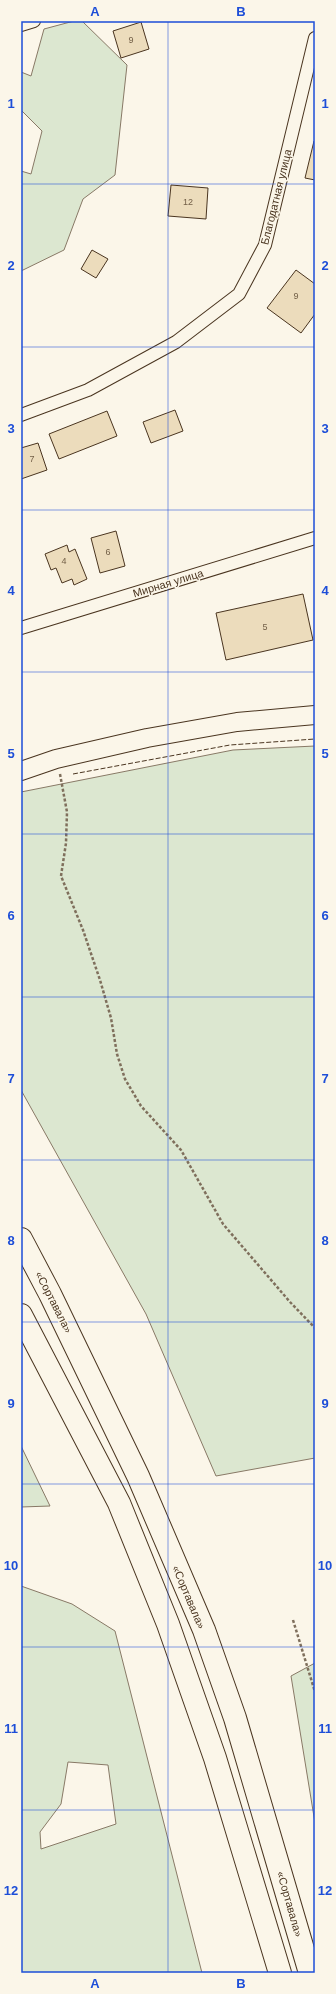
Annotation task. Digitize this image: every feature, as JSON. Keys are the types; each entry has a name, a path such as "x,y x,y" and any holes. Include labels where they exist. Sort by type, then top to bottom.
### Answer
{"highway":[{"name":"«Сортавала»","path":"21,1239 50,1294 138,1476 204,1630 235,1718 310,1973"},
{"path":"21,1315 119,1502 168,1624 216,1758 280,1973"}],"street":[{"path":"21,25 34,21"},
{"name":"Благодатная улица","path":"21,415 88,390 176,342 239,294 265,245 315,38"},
{"name":"Мирная улица","path":"21,628 315,538"},
{"path":"21,771 56,759 147,738 237,722 315,715"}],"path":[{"path":"56,759 63,784 67,812 66,843 61,876 83,930 100,980 111,1018 117,1054 126,1079 141,1106 182,1150 223,1224 285,1297 315,1328"},
{"path":"293,1620 315,1692"}],"green space":[{"path":"74,21 82,21 127,65 115,175 83,199 64,250 21,271 21,171 31,174 42,131 21,110 21,72 31,76 44,29"},
{"path":"315,746 315,1458 216,1476 146,1314 21,1090 21,792 233,750"},
{"path":"21,1446 50,1506 21,1507"},
{"path":"21,1586 72,1604 115,1631 202,1973 21,1973","holes":["68,1762 108,1765 116,1824 41,1849 40,1832 61,1804"]},
{"path":"315,1663 315,1823 291,1676"}],"building":[{"path":"141,22 149,49 121,58 113,31"},
{"path":"315,141 315,180 305,178"},
{"path":"171,185 208,188 206,219 168,216"},
{"path":"92,250 108,259 96,278 81,269"},
{"path":"296,270 315,284 315,314 301,333 267,308"},
{"path":"175,410 183,431 151,443 143,422"},
{"path":"107,411 117,436 59,459 49,434"},
{"path":"38,443 47,470 21,479 21,448"},
{"path":"116,531 125,566 100,573 91,538"},
{"path":"67,545 69,552 75,549 87,579 74,585 72,579 62,583 56,568 51,570 45,554"},
{"path":"303,594 313,640 226,660 216,613"}],"fence":[{"path":"73,774 230,745 315,739"}]}
